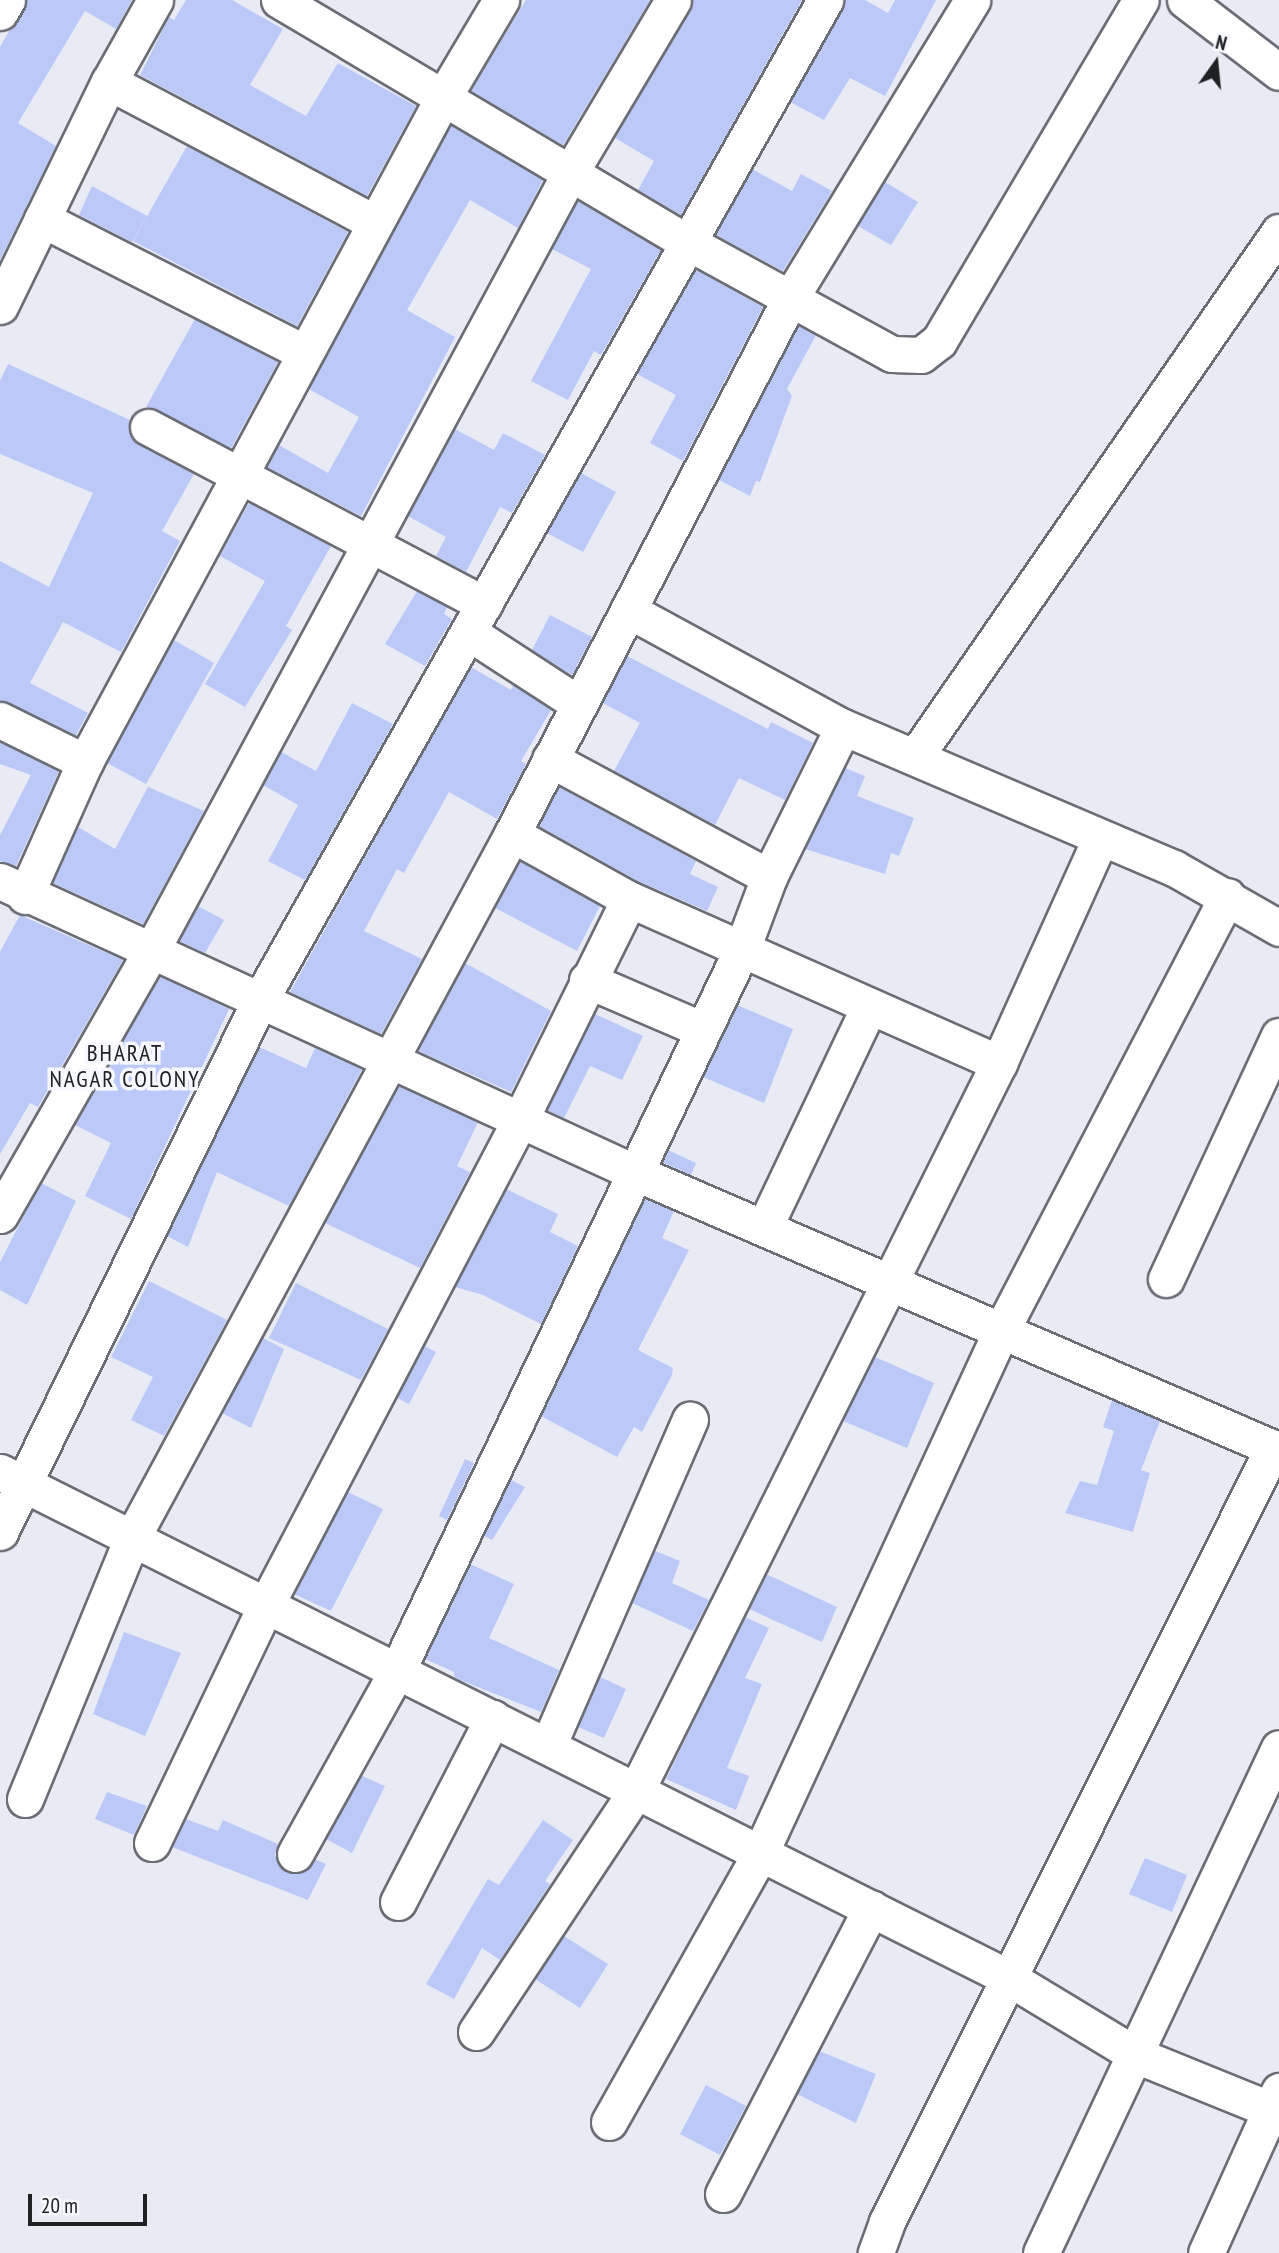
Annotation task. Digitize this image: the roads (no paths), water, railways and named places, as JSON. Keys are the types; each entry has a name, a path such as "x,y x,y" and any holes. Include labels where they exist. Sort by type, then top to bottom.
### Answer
{"street":[{"path":"0,12 7,0"},
{"path":"0,306 109,82 155,0"},
{"path":"501,0 444,96 85,762 12,888 150,953 392,1058 636,1173 890,1284 1276,1442 881,2237"},
{"path":"0,1215 150,953 368,543 570,173 673,0"},
{"path":"0,1532 11,1477 260,1000 825,0"},
{"path":"25,1799 132,1538 513,834 791,297 972,0"},
{"path":"301,6 570,173 689,243 892,355 921,355 939,341 1141,0"},
{"path":"1185,0 1279,72"},
{"path":"109,82 375,223"},
{"path":"42,219 305,353"},
{"path":"915,757 1279,232"},
{"path":"148,427 368,543 476,618 579,704"},
{"path":"628,610 843,727 1100,839 1174,868 1279,928"},
{"path":"0,720 85,762"},
{"path":"295,1854 398,1669 636,1173 701,1029 742,949 769,877 843,727"},
{"path":"550,759 769,877"},
{"path":"513,834 629,899 999,1063"},
{"path":"476,2032 636,1791 999,1063 1100,839"},
{"path":"609,2122 760,1854 1002,1329 1227,896"},
{"path":"152,1843 267,1603 520,1120 629,899"},
{"path":"587,980 701,1029"},
{"path":"764,1228 869,1007"},
{"path":"1166,1279 1279,1037"},
{"path":"548,1746 690,1420"},
{"path":"11,1477 267,1603 1009,1978 1136,2055 1276,2104 1206,2253"},
{"path":"398,1902 493,1718"},
{"path":"1041,2253 1279,1748"},
{"path":"723,2194 871,1909"}],"district":[{"name":"BHARAT NAGAR COLONY","path":"125,1066"}]}
